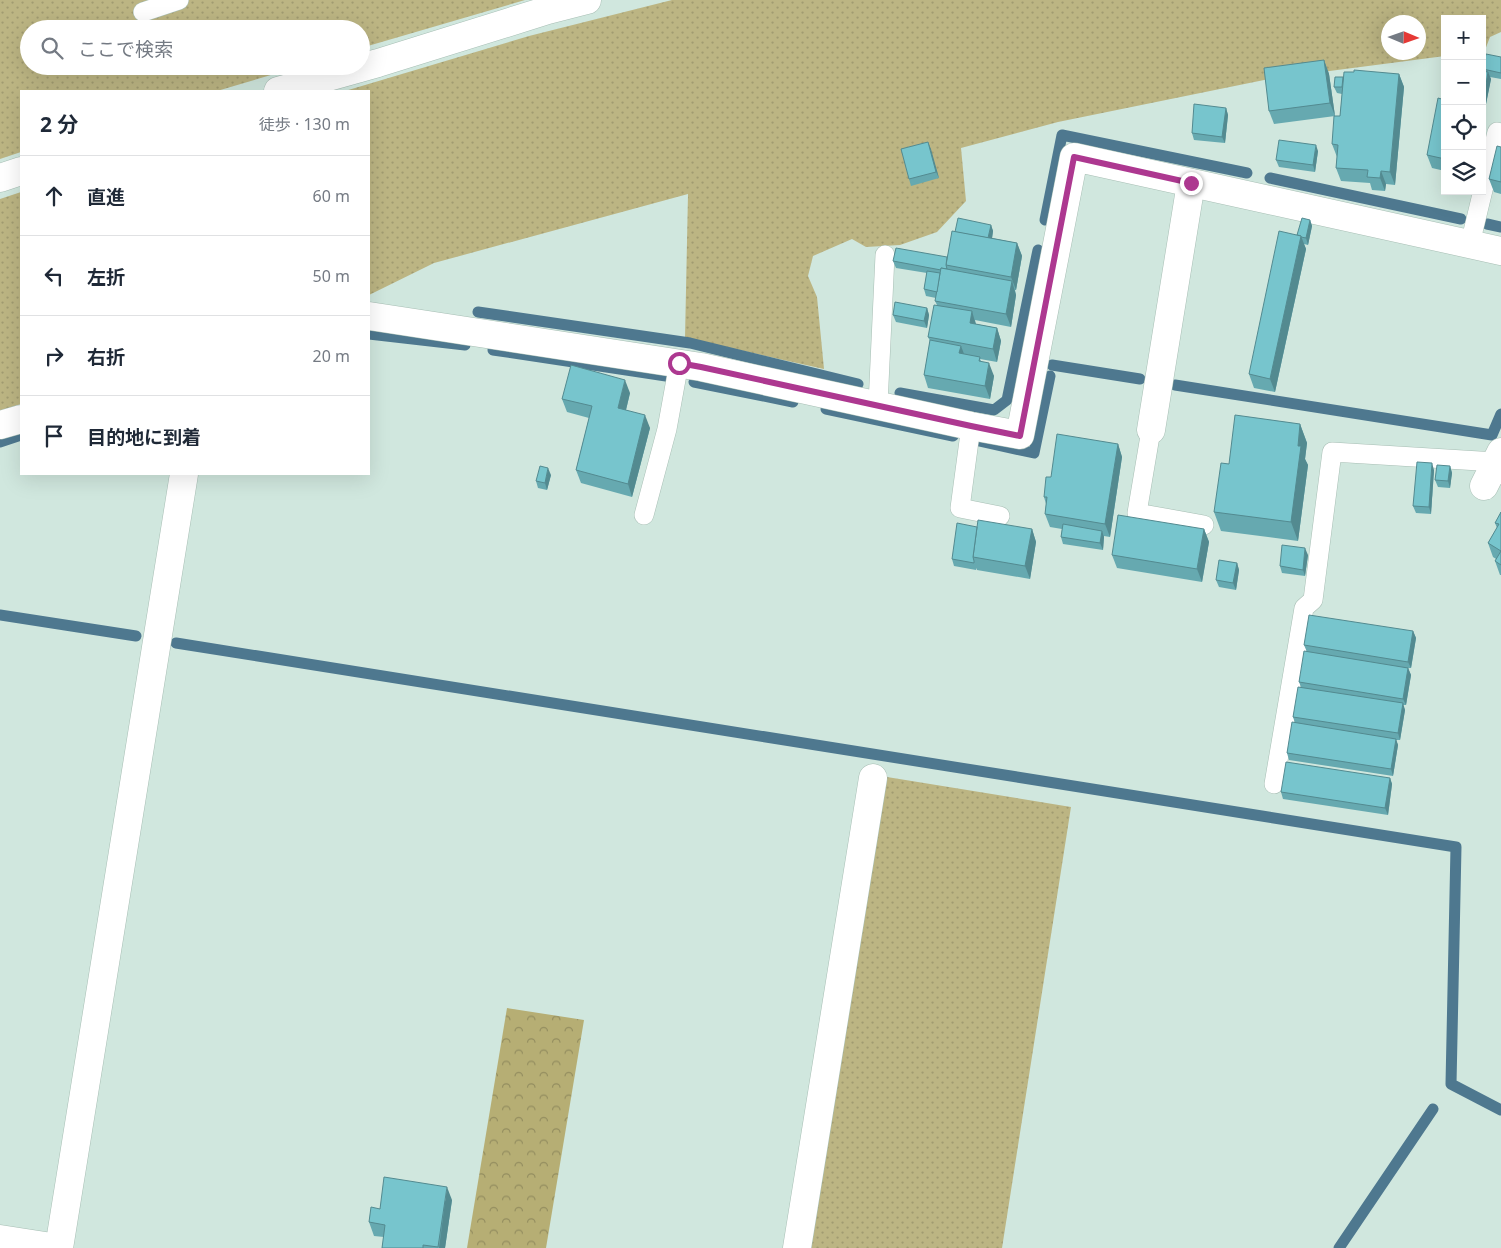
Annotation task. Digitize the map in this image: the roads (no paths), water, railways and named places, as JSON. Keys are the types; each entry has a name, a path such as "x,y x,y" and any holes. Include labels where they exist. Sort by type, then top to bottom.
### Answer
{"street":[{"path":"370,65 548,10 587,0"},
{"path":"282,90 335,75"},
{"path":"370,316 679,363 1020,436 1074,157 1501,251"},
{"path":"0,178 20,171"},
{"path":"1151,430 1191,183"},
{"path":"0,425 20,419"},
{"path":"0,1239 59,1248 184,475"},
{"path":"797,1248 873,778"}],"lane":[{"path":"143,12 180,0"},
{"path":"1470,244 1497,132"},
{"path":"878,405 885,256"},
{"path":"644,516 667,429 679,363"},
{"path":"971,426 960,508 1000,516"},
{"path":"1151,430 1137,513 1204,525"},
{"path":"1274,784 1304,608 1313,600 1332,452 1494,467"}],"waterway":[{"path":"1045,220 1062,135 1247,173"},
{"path":"1270,178 1461,219"},
{"path":"1487,224 1501,227"},
{"path":"900,393 994,410 1007,400 1038,250"},
{"path":"478,312 690,343 858,384"},
{"path":"370,334 465,345"},
{"path":"493,350 666,376"},
{"path":"1052,365 1140,379"},
{"path":"979,441 1034,453 1050,376"},
{"path":"694,382 793,402"},
{"path":"1175,385 1492,435 1501,414"},
{"path":"826,409 953,436"},
{"path":"0,442 20,435"},
{"path":"0,615 136,636"},
{"path":"176,643 1456,847 1451,1084 1501,1110"},
{"path":"1339,1248 1433,1109"}]}
